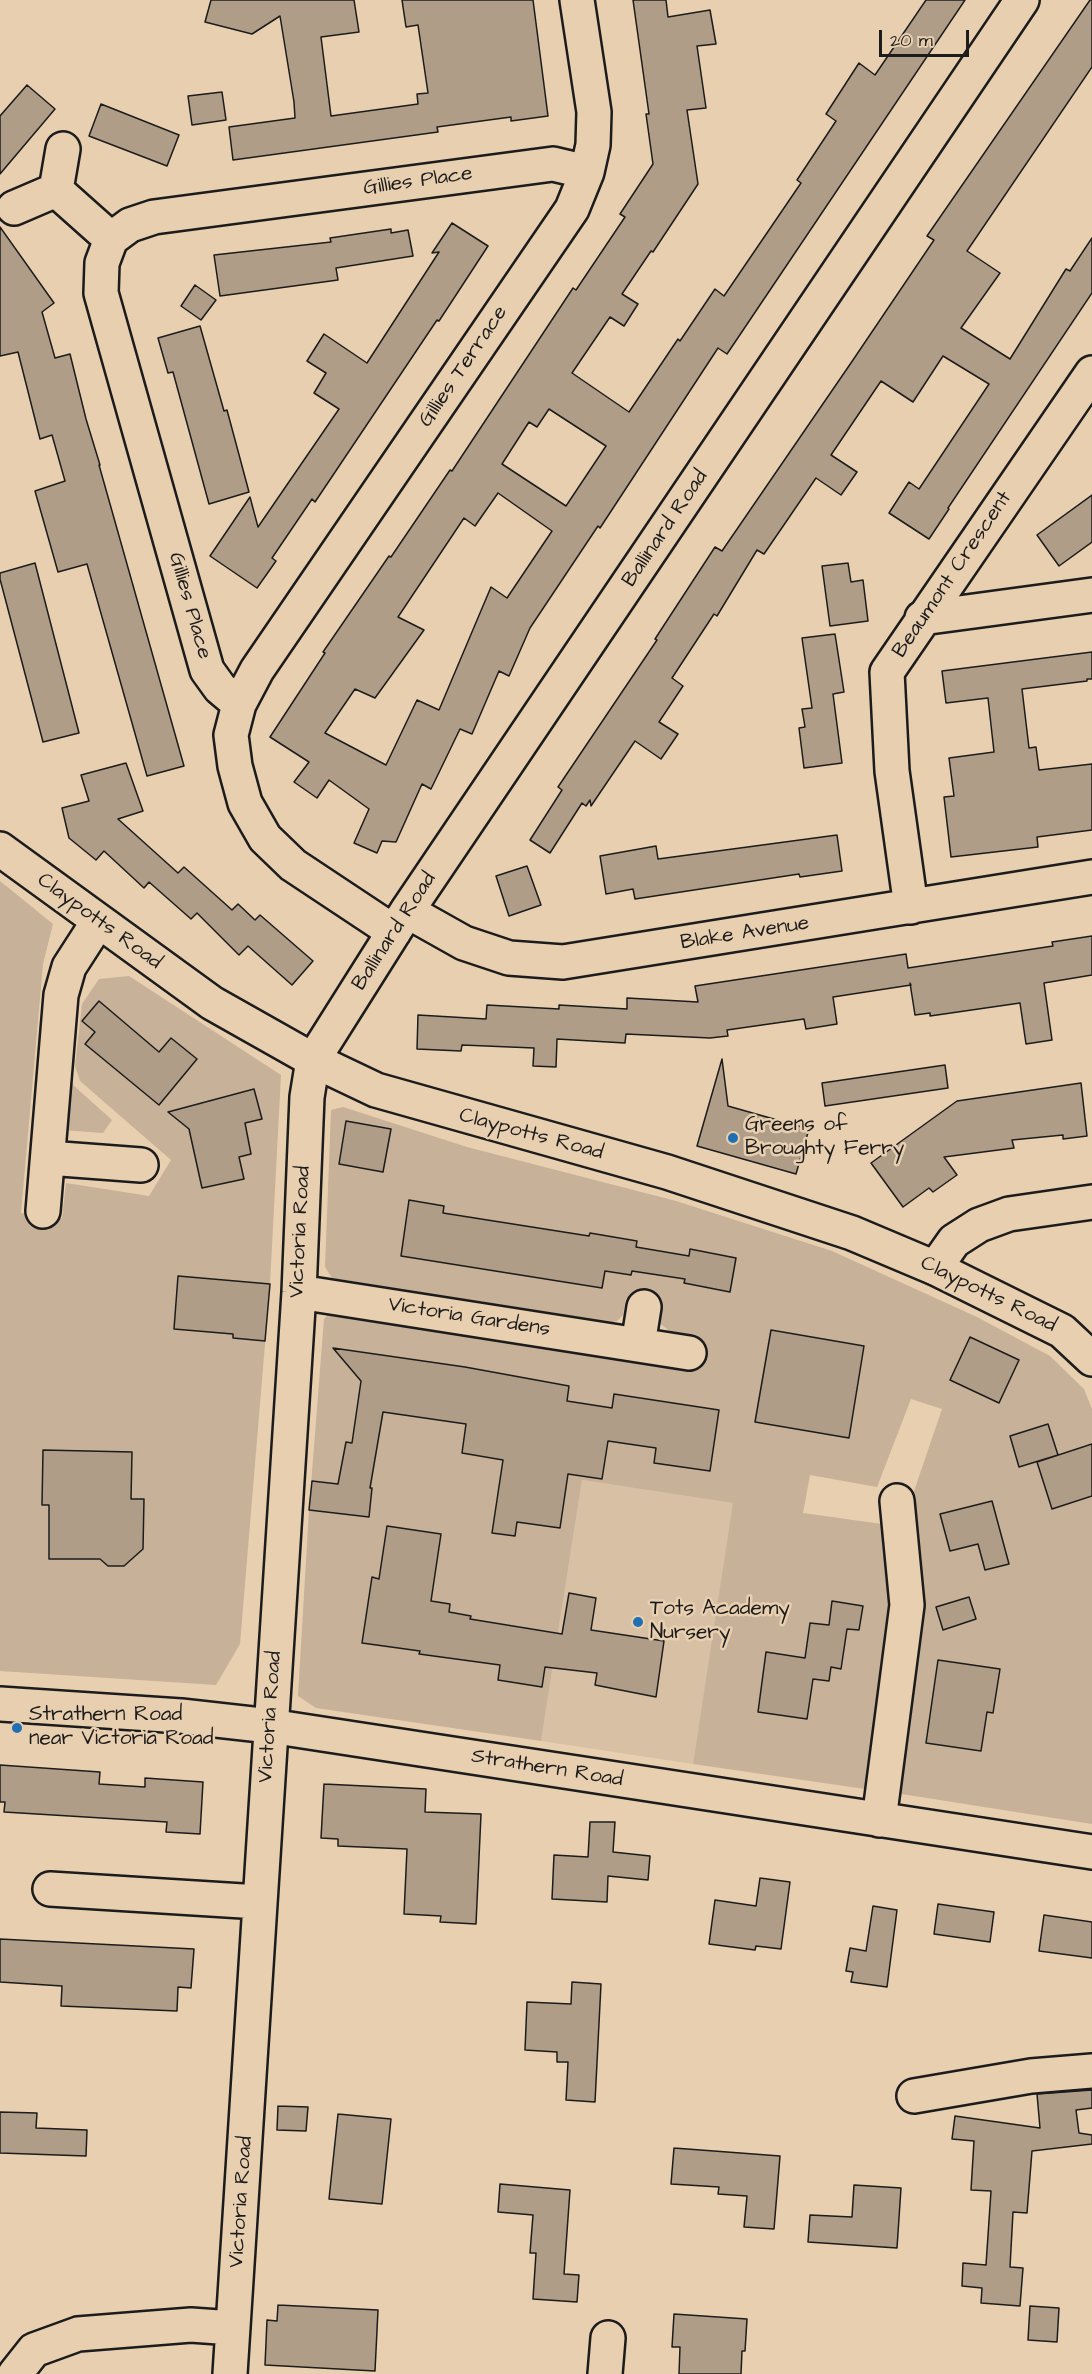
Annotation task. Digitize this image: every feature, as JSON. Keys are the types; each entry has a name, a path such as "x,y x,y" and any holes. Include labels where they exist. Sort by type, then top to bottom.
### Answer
{"street":[{"name":"Gillies Terrace","path":"239,704 257,670 572,209 587,172 593,145 594,112 578,0"},
{"name":"Ballinard Road","path":"313,1060 401,921 1022,0"},
{"path":"56,190 63,149"},
{"name":"Gillies Place","path":"239,704 220,688 207,670 101,293 102,263 111,239 130,225 154,217 553,164 587,172"},
{"path":"14,208 56,190"},
{"path":"56,190 111,239"},
{"name":"Beaumont Crescent","path":"911,907 892,771 887,672 1092,373"},
{"path":"922,618 1092,595"},
{"path":"239,704 231,735 235,766 245,802 265,838 293,865 401,921"},
{"name":"Claypotts Road","path":"0,849 212,1003 313,1060 376,1090 667,1172 852,1233 935,1268 1062,1331 1092,1359"},
{"name":"Blake Avenue","path":"401,921 509,958 563,962 1092,877"},
{"path":"43,1211 61,995 69,967 98,922"},
{"name":"Victoria Road","path":"230,2374 299,1292 307,1097 313,1060"},
{"path":"48,1158 141,1165"},
{"path":"935,1268 954,1241 979,1225 1009,1214 1092,1202"},
{"name":"Victoria Gardens","path":"299,1292 689,1353"},
{"path":"638,1345 644,1307"},
{"path":"879,1820 907,1605 897,1501"},
{"name":"Strathern Road","path":"0,1704 181,1716 270,1726 1092,1852"},
{"path":"50,1889 259,1902"},
{"path":"914,2096 1031,2076 1092,2071"},
{"path":"15,2374 34,2350 78,2334 191,2325 233,2328"},
{"path":"605,2374 608,2338"}],"shaded area":[{"path":"0,881 53,924 43,964 21,1213 62,1218 66,1183 149,1196 171,1160 80,1081 75,1066 82,1004 99,979 129,976 281,1075 270,1284 240,1644 216,1685 0,1671"},
{"path":"67,1074 73,1085 112,1120 103,1133 62,1130"},
{"path":"343,1107 467,1147 676,1201 832,1251 977,1317 1050,1356 1084,1389 1092,1409 1092,1824 895,1793 911,1500 942,1409 911,1399 877,1487 810,1475 803,1513 889,1525 893,1604 865,1789 693,1764 733,1503 582,1480 541,1741 316,1708 298,1696 309,1510 324,1319 332,1311 693,1371 698,1337 672,1333 658,1322 660,1303 626,1298 623,1315 617,1321 608,1323 332,1278 325,1267 331,1110"},
{"name":"Tots Academy Nursery","path":"582,1480 734,1503 693,1764 541,1741"}],"building":[{"path":"211,0 354,0 359,32 321,37 331,116 418,104 417,94 428,93 418,25 406,27 402,0 533,0 548,116 511,121 511,117 437,127 438,132 233,160 229,127 295,118 294,102 280,16 252,34 205,22"},
{"path":"633,0 666,0 668,17 710,10 716,44 697,46 706,108 687,110 698,184 622,294 638,304 624,326 610,317 572,373 629,412 715,289 724,296 801,183 797,180 836,121 826,114 859,63 875,75 926,0 965,0 727,354 718,348 600,528 598,526 530,628 509,676 499,671 472,734 460,729 431,789 422,784 396,842 382,841 377,853 354,843 369,809 329,780 317,798 294,782 309,762 270,737 325,653 323,652 450,470 452,471 573,288 576,290 625,217 620,214 653,164 646,114 649,114","holes":["549,409 606,446 566,506 502,464 529,422 537,427","498,493 552,531 507,598 491,587 439,710 417,700 386,765 325,733 355,689 375,698 424,630 398,617 464,518 475,526"]},
{"path":"1092,0 1092,67 967,251 1000,273 961,328 1010,359 1066,269 1070,271 1092,238 1092,293 929,539 889,513 909,482 919,489 989,384 943,356 913,402 881,381 831,455 857,472 841,495 816,478 764,554 757,550 717,616 714,614 672,678 683,686 659,722 678,734 661,759 635,741 591,806 590,800 586,806 582,803 550,853 530,840 562,790 558,787 657,640 655,639 715,547 722,551 853,360 934,240 927,236"},
{"path":"27,85 55,109 0,174 0,116"},
{"path":"222,92 226,120 192,125 188,96"},
{"path":"101,104 179,135 167,166 89,136"},
{"path":"452,223 488,246 315,502 312,499 272,558 276,561 257,588 210,556 250,497 258,527 339,409 314,393 326,373 307,361 324,334 367,363 439,252 432,253"},
{"path":"0,227 54,303 42,312 55,358 70,354 86,419 184,766 147,776 87,564 58,572 35,491 65,481 52,435 40,439 18,352 0,356"},
{"path":"391,229 391,233 408,230 413,256 336,268 338,280 220,296 214,255 331,242 330,238"},
{"path":"195,285 216,300 201,320 181,306"},
{"path":"200,326 224,411 227,410 249,492 209,504 173,372 168,373 158,338"},
{"path":"1092,495 1092,542 1059,566 1037,535"},
{"path":"35,563 79,733 43,742 0,579 0,573"},
{"path":"848,563 851,582 863,580 868,621 830,626 822,566"},
{"path":"835,634 844,692 833,694 842,763 804,768 799,728 805,727 802,709 812,708 802,638"},
{"path":"1092,652 1092,679 1022,689 1029,748 1036,747 1039,770 1092,764 1092,830 1037,837 1038,847 951,857 944,797 954,796 949,758 994,752 988,698 946,703 942,671"},
{"path":"126,763 143,811 118,819 178,873 184,867 232,910 238,904 255,920 260,915 313,961 292,985 248,946 239,955 197,913 191,919 149,882 144,888 104,851 96,860 69,838 62,808 89,801 81,775"},
{"path":"837,835 842,871 800,877 799,874 635,899 633,889 606,894 600,856 656,846 658,859"},
{"path":"527,866 541,905 509,916 496,876"},
{"path":"1092,936 1092,975 1044,983 1052,1040 1026,1044 1020,1003 930,1016 930,1013 915,1015 910,985 833,997 837,1024 806,1029 804,1019 727,1030 728,1036 710,1038 626,1034 625,1043 557,1039 556,1067 533,1066 534,1048 462,1045 461,1051 417,1049 418,1015 486,1019 487,1005 559,1009 559,1005 627,1009 627,998 698,1002 695,986 906,954 908,968 1053,946 1052,942"},
{"path":"99,1001 159,1052 171,1038 197,1059 159,1105 85,1044 95,1032 82,1021"},
{"path":"722,1059 728,1106 809,1129 796,1174 697,1146"},
{"path":"945,1065 948,1088 825,1106 822,1083"},
{"path":"1081,1083 1087,1136 1063,1139 1063,1135 1012,1140 1014,1148 944,1157 957,1175 933,1192 929,1188 903,1207 871,1163 957,1101"},
{"path":"254,1089 262,1119 245,1123 251,1154 239,1157 244,1179 202,1188 189,1129 168,1112"},
{"path":"346,1121 391,1129 383,1172 339,1164"},
{"path":"409,1200 444,1206 443,1213 589,1236 590,1233 637,1241 636,1247 689,1256 690,1249 736,1258 730,1292 684,1283 685,1279 632,1271 631,1275 605,1271 602,1288 401,1256"},
{"path":"178,1276 270,1284 265,1341 233,1338 233,1334 174,1329"},
{"path":"771,1330 864,1346 849,1438 755,1422"},
{"path":"970,1337 1019,1360 999,1403 950,1380"},
{"path":"333,1348 465,1367 569,1386 567,1401 612,1408 614,1394 719,1410 710,1471 654,1463 656,1448 608,1441 602,1479 568,1474 560,1528 517,1522 515,1536 492,1533 503,1460 462,1453 466,1424 383,1412 370,1488 372,1488 369,1517 309,1510 312,1481 338,1484 346,1442 352,1443 361,1381"},
{"path":"1048,1424 1058,1455 1019,1467 1010,1436"},
{"path":"1092,1444 1092,1496 1052,1509 1037,1462"},
{"path":"43,1450 132,1452 131,1499 144,1499 143,1549 124,1566 108,1566 100,1559 49,1559 49,1505 42,1505"},
{"path":"992,1501 1009,1564 985,1570 978,1544 950,1551 940,1514"},
{"path":"387,1526 441,1534 431,1601 450,1604 449,1612 471,1616 470,1619 562,1634 569,1593 596,1598 591,1630 664,1641 656,1697 595,1685 597,1673 545,1667 542,1687 498,1680 500,1665 419,1654 420,1651 362,1643 372,1577 379,1579"},
{"path":"969,1597 976,1619 943,1630 936,1607"},
{"path":"832,1601 863,1606 859,1630 847,1629 841,1669 831,1667 829,1681 813,1679 807,1719 758,1712 766,1652 805,1658 810,1623 829,1625"},
{"path":"938,1660 1000,1669 993,1713 987,1712 981,1751 926,1743"},
{"path":"0,1765 100,1772 99,1784 145,1787 145,1778 203,1782 200,1834 166,1832 167,1822 4,1812 5,1802 0,1802"},
{"path":"324,1784 426,1789 425,1812 481,1814 476,1924 440,1922 441,1916 404,1914 407,1849 338,1846 338,1839 321,1838"},
{"path":"590,1822 615,1822 613,1852 650,1856 648,1880 608,1876 607,1902 552,1899 554,1855 588,1857"},
{"path":"760,1878 790,1882 781,1949 756,1946 755,1950 709,1944 715,1900 756,1906"},
{"path":"938,1904 994,1912 990,1942 934,1934"},
{"path":"873,1906 897,1910 887,1987 851,1982 853,1972 846,1971 850,1948 866,1951"},
{"path":"1044,1915 1092,1922 1092,1958 1039,1951"},
{"path":"0,1939 194,1949 191,1988 178,1987 177,2011 61,2006 62,1986 0,1982"},
{"path":"572,1982 601,1984 595,2102 566,2100 568,2062 557,2062 557,2052 525,2050 527,2002 571,2004"},
{"path":"1092,2090 1092,2108 1076,2110 1079,2133 1092,2135 1092,2144 1032,2151 1027,2213 1013,2212 1010,2267 1023,2268 1020,2306 981,2303 982,2288 962,2286 963,2263 986,2265 991,2191 971,2190 974,2141 952,2139 955,2116 1040,2128 1037,2094"},
{"path":"278,2106 308,2107 306,2131 277,2130"},
{"path":"0,2112 37,2113 36,2128 87,2130 86,2156 0,2153"},
{"path":"338,2114 391,2119 382,2204 329,2199"},
{"path":"674,2148 780,2156 774,2229 744,2227 747,2196 718,2194 719,2187 671,2184"},
{"path":"500,2184 570,2190 564,2274 579,2275 577,2302 533,2299 536,2253 530,2253 533,2215 498,2212"},
{"path":"854,2185 901,2188 897,2248 808,2242 810,2215 852,2217"},
{"path":"278,2305 378,2310 375,2371 265,2365 267,2320 277,2321"},
{"path":"1030,2306 1059,2308 1057,2342 1028,2340"},
{"path":"674,2314 747,2319 741,2374 679,2374 680,2347 672,2347"}],"place":[{"name":"Greens of Broughty Ferry","path":"733,1138"},
{"name":"Tots Academy Nursery","path":"638,1622"},
{"name":"Strathern Road near Victoria Road","path":"17,1728"}]}
